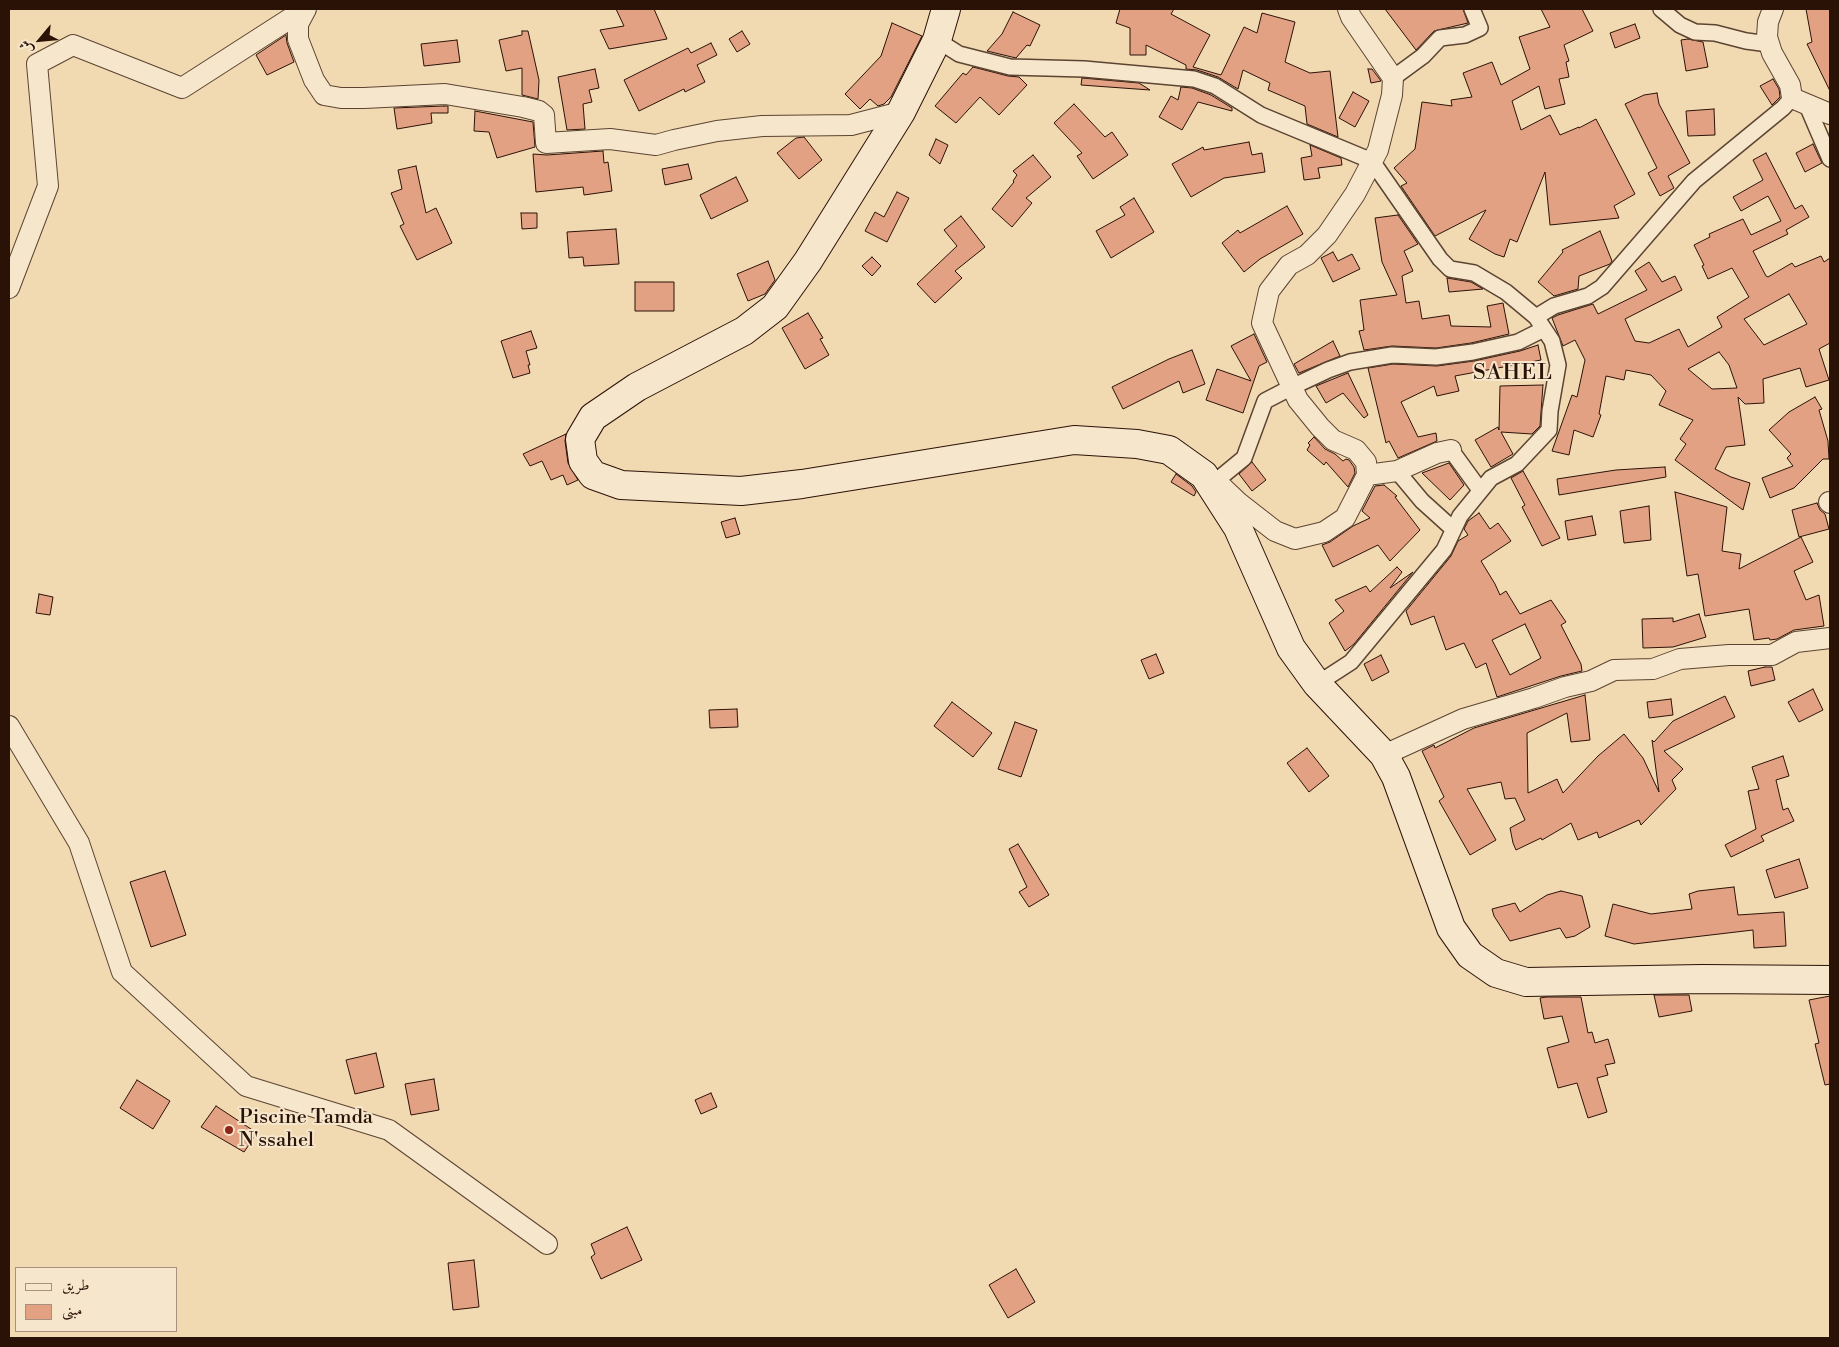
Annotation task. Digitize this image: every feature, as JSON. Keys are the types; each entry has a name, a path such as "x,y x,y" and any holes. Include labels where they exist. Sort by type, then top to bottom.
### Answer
{"main road":[{"path":"946,9 937,40 901,112 808,261 775,307 744,331 636,387 593,417 580,439 583,461 593,474 621,485 741,490 802,484 1074,440 1137,444 1169,450 1210,478 1238,528 1291,648 1317,684 1384,755 1396,777 1451,928 1470,955 1496,973 1526,982 1702,979 1830,980"}],"street":[{"path":"306,9 298,24 298,39 314,80 324,95 341,98 364,98 445,94 523,107 539,111 544,115 546,143 610,139 656,145 717,131 762,126 851,125 901,112"},
{"path":"9,288 48,186 37,64 73,45 182,88 306,9"},
{"path":"1348,9 1351,17 1393,78 1392,95 1378,150 1355,194 1327,235 1307,255 1289,265 1269,291 1262,323 1292,387 1298,400 1320,428 1333,440 1356,450 1366,462 1367,474 1346,518 1324,532 1295,539 1275,531 1210,478 1244,458 1265,400 1292,387 1328,370 1350,362 1392,355 1436,356 1474,352 1518,342 1540,323 1554,306 1588,296 1602,287 1694,181 1783,108 1799,100"},
{"path":"1393,78 1423,56 1440,38 1465,35 1480,28 1472,9"},
{"path":"1661,9 1680,24 1695,32 1715,33 1746,41 1770,44"},
{"path":"1773,9 1768,22 1767,37 1790,85 1830,159"},
{"path":"937,40 959,54 1010,67 1084,69 1194,79 1215,86 1261,115 1372,161 1440,259 1450,269 1474,274 1506,292 1540,323 1552,341 1558,365 1550,411 1549,430 1517,464 1491,478 1480,490 1460,516 1444,550 1351,662 1317,684"},
{"path":"1799,100 1830,114"},
{"path":"1367,474 1397,470 1437,453 1451,450 1480,490"},
{"path":"1397,470 1422,501 1453,529"},
{"path":"1384,755 1463,719 1565,687 1591,681 1614,670 1653,669 1680,659 1729,655 1772,655 1796,642 1830,638"},
{"path":"9,726 79,843 122,972 246,1086 389,1130 547,1244"}],"building":[{"path":"616,9 654,9 667,39 609,49 600,30 624,26"},
{"path":"1120,9 1174,9 1171,14 1210,35 1193,67 1221,75 1244,27 1257,33 1262,13 1295,22 1285,62 1310,73 1330,71 1338,137 1307,124 1305,106 1268,90 1270,83 1243,70 1238,89 1218,77 1197,70 1186,69 1186,65 1146,45 1146,55 1130,55 1130,28 1116,23"},
{"path":"1385,9 1463,9 1468,23 1434,31 1416,50"},
{"path":"1541,9 1582,9 1593,31 1564,45 1569,61 1566,62 1569,77 1559,79 1565,104 1545,109 1539,86 1512,101 1521,130 1550,115 1560,135 1596,119 1635,194 1614,206 1619,218 1550,225 1545,172 1517,242 1510,239 1504,257 1469,239 1486,210 1435,236 1401,186 1407,183 1394,168 1415,149 1422,102 1452,106 1451,100 1472,97 1463,73 1492,62 1501,85 1530,69 1519,37 1550,27"},
{"path":"1806,9 1830,9 1830,91 1807,44 1812,42"},
{"path":"1013,12 1040,25 1030,46 1027,45 1016,58 987,51 1002,34"},
{"path":"892,23 922,36 891,97 884,104 878,106 870,99 860,109 845,94 881,56"},
{"path":"1635,24 1640,38 1615,48 1610,33"},
{"path":"522,31 528,31 539,80 538,99 522,95 522,68 506,71 499,40 522,35"},
{"path":"742,31 750,44 737,52 729,39"},
{"path":"286,35 294,62 267,75 256,55"},
{"path":"1688,39 1703,42 1708,67 1686,71 1681,40"},
{"path":"457,40 460,62 424,66 421,44"},
{"path":"711,43 717,55 697,65 705,82 685,92 684,89 639,111 624,80 688,48 691,53"},
{"path":"973,67 1019,77 1027,85 999,115 980,97 956,123 935,106 963,73 966,75"},
{"path":"595,69 599,88 589,90 592,102 583,104 585,129 567,130 558,77"},
{"path":"1368,69 1372,69 1381,81 1371,83"},
{"path":"1082,78 1139,83 1150,90 1081,85"},
{"path":"1773,79 1779,89 1780,97 1772,105 1760,86"},
{"path":"1181,87 1192,88 1211,95 1232,108 1232,111 1198,102 1182,130 1159,117 1171,96 1178,100"},
{"path":"1353,92 1369,101 1355,127 1339,118"},
{"path":"1657,93 1659,104 1690,163 1668,176 1674,188 1660,196 1648,173 1657,168 1625,104 1644,95"},
{"path":"1074,104 1105,137 1112,132 1128,155 1093,179 1077,156 1082,153 1054,123"},
{"path":"448,106 448,113 431,113 432,123 397,129 394,108"},
{"path":"1714,109 1715,135 1688,136 1686,111"},
{"path":"475,111 533,122 535,147 497,158 489,132 474,131"},
{"path":"804,137 822,160 799,179 777,153 796,138"},
{"path":"936,139 948,145 940,164 929,155"},
{"path":"1249,142 1252,155 1262,153 1265,172 1224,178 1191,197 1172,164 1203,147 1204,150"},
{"path":"1813,144 1822,163 1805,172 1796,153"},
{"path":"1310,145 1341,158 1342,165 1318,168 1320,178 1304,180 1301,158 1312,156"},
{"path":"603,151 604,163 608,162 612,191 584,195 583,187 536,192 533,154 547,155"},
{"path":"1766,153 1795,209 1802,205 1809,217 1786,230 1788,234 1753,251 1766,276 1768,277 1792,263 1795,267 1821,256 1824,262 1830,258 1830,343 1819,349 1829,380 1806,387 1800,368 1763,379 1764,403 1745,404 1738,397 1745,445 1726,447 1715,469 1750,483 1743,510 1675,460 1686,444 1680,439 1693,420 1659,405 1666,391 1651,375 1626,370 1624,380 1606,376 1599,414 1601,415 1593,437 1574,430 1569,455 1552,451 1572,395 1577,397 1585,360 1575,340 1563,346 1552,318 1593,304 1598,314 1647,290 1635,271 1649,262 1662,282 1675,276 1682,290 1625,319 1635,341 1649,343 1679,329 1688,347 1722,327 1717,317 1749,297 1732,268 1708,279 1702,266 1704,265 1694,245 1710,237 1709,234 1743,219 1751,235 1781,221 1768,196 1741,211 1733,197 1763,180 1753,160","holes":["1789,294 1807,324 1764,345 1744,319","1719,352 1729,365 1737,388 1712,389 1688,369"]},
{"path":"1033,155 1051,177 1026,198 1032,203 1012,227 992,209 1014,182 1017,175 1013,171"},
{"path":"688,164 692,179 665,185 662,169"},
{"path":"416,166 426,213 436,208 452,243 417,260 400,226 404,224 391,193 402,189 398,170"},
{"path":"736,177 748,201 711,219 700,195"},
{"path":"897,192 909,198 887,242 865,231 875,212 884,217"},
{"path":"1134,198 1154,232 1111,258 1096,231 1125,215 1120,207"},
{"path":"1287,206 1303,234 1260,259 1244,272 1222,243 1238,230 1240,233"},
{"path":"521,213 537,213 537,228 522,229"},
{"path":"1398,215 1418,244 1404,251 1413,271 1402,276 1406,303 1419,301 1422,319 1449,315 1451,326 1491,327 1487,306 1503,303 1509,334 1471,343 1436,348 1392,346 1364,350 1359,331 1364,330 1360,300 1397,295 1382,262 1375,218"},
{"path":"961,216 985,247 955,271 962,278 935,303 917,284 957,246 944,230"},
{"path":"616,229 619,264 584,266 583,257 569,258 567,232"},
{"path":"1600,231 1612,261 1610,264 1579,276 1578,289 1554,296 1538,282 1563,252 1562,250"},
{"path":"1333,252 1338,261 1352,254 1360,269 1333,282 1321,258"},
{"path":"872,257 881,266 872,276 862,266"},
{"path":"768,261 775,280 765,294 748,301 737,274"},
{"path":"1447,278 1471,282 1483,289 1449,292"},
{"path":"635,282 674,282 674,311 635,311"},
{"path":"808,313 823,338 820,339 829,355 805,369 782,328"},
{"path":"531,331 537,348 526,351 530,373 513,378 501,341"},
{"path":"1254,334 1267,362 1259,366 1243,413 1206,400 1217,369 1251,381 1231,346"},
{"path":"1333,341 1340,356 1299,373 1294,364"},
{"path":"1538,345 1541,360 1455,376 1459,391 1437,396 1434,386 1401,402 1418,437 1436,433 1437,441 1398,458 1389,441 1386,443 1368,368 1393,364 1437,366 1474,361"},
{"path":"1192,350 1205,384 1183,393 1179,381 1123,409 1112,387"},
{"path":"1348,373 1368,415 1364,418 1343,393 1326,403 1316,386"},
{"path":"1543,385 1540,426 1532,434 1501,432 1513,454 1491,467 1475,440 1498,427 1499,430 1500,386"},
{"path":"1815,397 1822,409 1819,410 1828,441 1829,459 1823,459 1794,488 1770,498 1762,478 1793,466 1787,458 1791,454 1769,430 1789,412"},
{"path":"566,434 568,463 578,480 567,485 563,475 551,480 542,461 530,466 523,454"},
{"path":"1314,437 1325,449 1343,461 1349,460 1354,467 1355,473 1348,487 1326,462 1324,465 1307,450 1310,445 1308,443"},
{"path":"1252,462 1266,480 1252,491 1239,474"},
{"path":"1449,463 1464,485 1450,500 1422,473"},
{"path":"1665,467 1666,477 1559,495 1557,479 1616,470"},
{"path":"1523,471 1560,538 1542,546 1522,507 1525,505 1511,478"},
{"path":"1176,474 1192,486 1196,492 1194,496 1171,482"},
{"path":"1384,485 1397,496 1395,497 1420,530 1390,561 1378,545 1333,567 1322,545 1370,518 1362,511 1375,486"},
{"path":"1675,492 1727,507 1722,551 1741,554 1739,569 1801,537 1813,562 1794,571 1806,600 1819,595 1824,626 1794,630 1777,639 1754,640 1749,609 1705,616 1698,574 1687,576"},
{"path":"1817,503 1820,510 1825,514 1829,529 1799,537 1792,510"},
{"path":"1649,506 1651,540 1624,543 1620,511"},
{"path":"1479,513 1490,529 1498,523 1511,541 1481,561 1500,595 1506,591 1520,614 1551,600 1566,622 1561,625 1581,664 1582,671 1497,697 1486,663 1476,668 1464,643 1446,650 1434,616 1411,625 1406,611 1451,556 1458,541 1468,535 1464,529 1468,521","holes":["1525,624 1541,658 1510,675 1492,640"]},
{"path":"1592,516 1596,535 1568,540 1565,521"},
{"path":"735,518 740,534 726,538 721,522"},
{"path":"1397,567 1402,572 1390,588 1413,572 1354,644 1345,651 1329,623 1344,611 1335,600 1366,586 1370,592"},
{"path":"39,594 53,597 50,615 36,613"},
{"path":"1699,614 1706,637 1673,647 1643,648 1642,619 1673,618 1673,622"},
{"path":"1156,654 1164,673 1149,679 1141,660"},
{"path":"1381,655 1389,672 1372,681 1364,664"},
{"path":"1772,667 1775,680 1751,686 1748,671"},
{"path":"1813,689 1823,710 1799,722 1788,702"},
{"path":"1585,695 1590,740 1571,742 1567,713 1527,733 1528,793 1557,779 1563,793 1598,756 1624,734 1643,758 1659,792 1652,740 1654,742 1673,721 1725,696 1735,717 1664,751 1683,769 1672,780 1676,789 1641,825 1639,820 1599,838 1597,832 1578,840 1571,823 1542,840 1541,838 1516,850 1510,828 1525,820 1515,798 1505,799 1501,782 1467,789 1496,840 1470,855 1439,801 1444,797 1422,751 1434,745 1435,748 1474,728"},
{"path":"1671,699 1673,715 1649,718 1647,702"},
{"path":"952,702 992,733 973,757 934,726"},
{"path":"737,709 738,727 710,728 709,710"},
{"path":"1015,722 1037,730 1021,777 998,769"},
{"path":"1307,748 1329,776 1309,792 1287,763"},
{"path":"1783,756 1789,776 1776,780 1783,810 1788,808 1794,821 1761,836 1764,841 1731,857 1725,845 1756,829 1748,791 1759,789 1752,767"},
{"path":"1018,844 1049,895 1029,907 1019,892 1027,887 1009,849"},
{"path":"1799,859 1808,888 1775,898 1766,870"},
{"path":"165,871 186,935 151,947 130,882"},
{"path":"1734,887 1738,915 1784,912 1786,946 1754,948 1753,930 1634,944 1605,936 1613,904 1651,914 1692,909 1689,894 1698,891"},
{"path":"1561,891 1582,896 1590,927 1575,936 1566,938 1560,928 1510,941 1494,916 1492,909 1515,903 1520,912 1547,895"},
{"path":"1654,995 1689,995 1692,1011 1659,1017"},
{"path":"1830,996 1830,1084 1825,1085 1815,1044 1819,1043 1809,1000"},
{"path":"1581,997 1588,1033 1592,1032 1595,1043 1608,1039 1615,1063 1605,1065 1608,1075 1597,1078 1607,1112 1588,1118 1577,1083 1558,1088 1547,1048 1569,1042 1562,1016 1544,1019 1540,998"},
{"path":"376,1053 384,1087 355,1094 346,1060"},
{"path":"434,1079 439,1110 411,1115 405,1084"},
{"path":"137,1080 170,1101 153,1129 120,1108"},
{"path":"711,1093 717,1107 701,1114 695,1100"},
{"name":"Piscine Tamda N'ssahel","path":"216,1106 257,1133 244,1152 201,1127"},
{"path":"627,1227 642,1260 601,1279 591,1257 595,1254 591,1244"},
{"path":"474,1260 479,1307 453,1310 448,1263"},
{"path":"1016,1269 1035,1302 1008,1318 989,1285"}],"place":[{"name":"Piscine Tamda N'ssahel","path":"229,1130"}],"district":[{"name":"SAHEL","path":"1513,374"}]}
